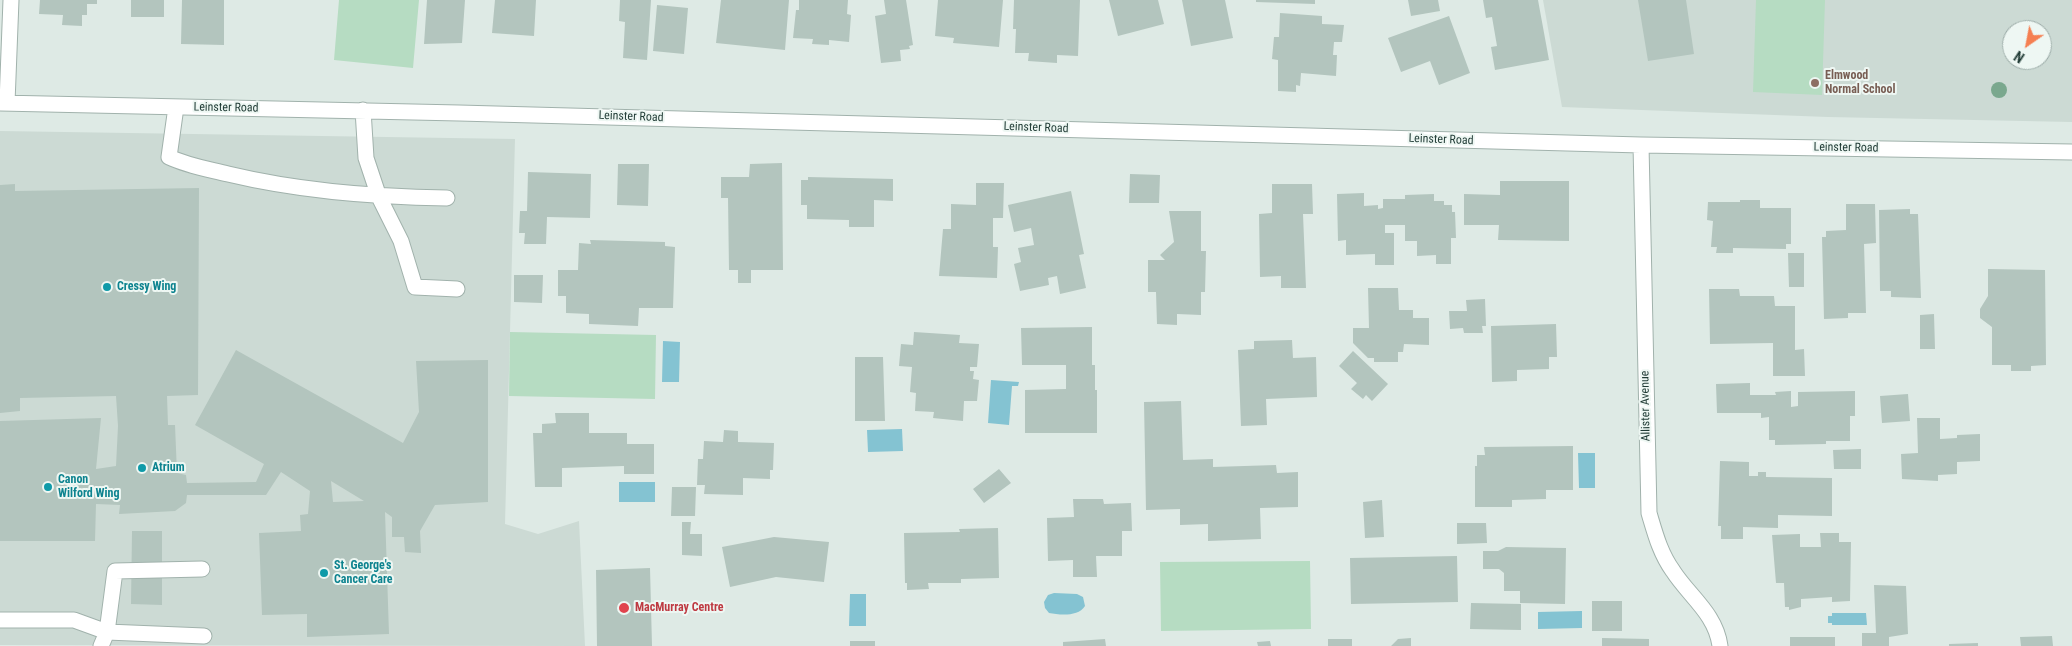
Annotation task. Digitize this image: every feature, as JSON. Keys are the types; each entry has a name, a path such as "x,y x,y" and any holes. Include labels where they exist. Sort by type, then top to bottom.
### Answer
{"street":[{"path":"4,103 11,0"},
{"name":"Leinster Road","path":"4,103 363,110 1641,145 2072,152"},
{"path":"176,107 170,157 185,164 272,184 379,197 446,198"},
{"path":"363,110 366,158 379,197 401,241 415,287 457,289"},
{"name":"Allister Avenue","path":"1641,145 1649,513 1661,551 1673,572 1709,616 1720,646"},
{"path":"107,641 115,571 202,569"},
{"path":"0,620 74,620 107,641 204,636"}],"shaded area":[{"name":"Elmwood Normal School","path":"1543,0 2072,0 2072,122 1828,117 1562,107"},
{"path":"0,131 515,139 505,524 538,534 579,521 585,646 0,645"}],"green space":[{"path":"339,0 419,0 413,68 334,60"},
{"path":"1756,0 1825,0 1822,95 1753,92"},
{"path":"510,332 656,335 655,399 509,396"},
{"path":"1310,561 1311,629 1161,631 1160,562"}],"water":[{"path":"663,341 680,342 679,382 662,382"},
{"path":"991,380 1019,382 1018,386 1012,386 1009,425 988,423"},
{"path":"902,429 903,451 868,452 867,430"},
{"path":"1578,453 1595,453 1595,488 1579,488"},
{"path":"619,482 655,482 655,502 619,502"},
{"path":"1054,593 1077,594 1083,597 1085,606 1082,610 1073,614 1049,613 1045,608 1044,602 1048,595"},
{"path":"850,594 866,594 866,626 849,626"},
{"path":"1582,611 1582,628 1538,629 1538,612"},
{"path":"1832,613 1866,613 1867,625 1832,625 1832,623 1828,623 1828,616 1832,616"}],"building":[{"path":"40,0 97,0 97,4 87,4 87,15 82,15 82,26 62,25 63,15 39,14"},
{"path":"131,0 164,0 164,17 131,17"},
{"path":"182,0 224,0 224,45 181,44"},
{"path":"427,0 465,0 462,43 424,44"},
{"path":"495,0 536,0 534,36 492,33"},
{"path":"620,0 651,0 647,60 623,58 625,22 619,21"},
{"path":"721,0 789,0 785,50 716,43"},
{"path":"799,0 848,0 847,14 851,15 849,42 829,40 829,45 812,44 813,39 793,38 796,10 799,10"},
{"path":"884,0 906,0 913,45 909,46 910,49 900,50 901,61 881,63 875,16 886,14"},
{"path":"938,0 1003,0 999,47 953,43 954,38 935,36"},
{"path":"1014,0 1080,0 1078,56 1057,55 1057,63 1028,61 1029,53 1015,53 1016,29 1013,29"},
{"path":"1109,0 1158,0 1164,24 1118,36"},
{"path":"1182,0 1225,0 1233,38 1191,46"},
{"path":"1256,0 1315,0 1315,4 1256,2"},
{"path":"1408,0 1438,0 1440,11 1411,16"},
{"path":"1483,0 1538,0 1549,60 1495,70 1491,47 1497,46 1492,17 1486,18"},
{"path":"1638,0 1686,0 1694,54 1648,61"},
{"path":"657,5 688,8 684,54 653,51"},
{"path":"1280,13 1322,16 1322,24 1344,25 1342,42 1334,42 1333,55 1337,55 1336,76 1301,73 1300,86 1296,85 1296,92 1278,91 1278,60 1272,59 1274,37 1279,37"},
{"path":"1449,16 1470,73 1439,85 1430,61 1401,72 1388,38"},
{"path":"782,163 783,270 751,270 751,283 738,283 738,270 729,270 728,198 721,198 721,177 749,177 750,164"},
{"path":"618,164 649,164 648,206 617,205"},
{"path":"528,172 591,174 590,218 547,217 546,244 524,244 525,233 519,233 520,211 527,211"},
{"path":"1130,174 1160,175 1159,203 1129,203"},
{"path":"808,177 893,179 893,201 874,200 874,227 849,227 849,220 807,219 807,205 801,205 801,180 808,180"},
{"path":"1500,181 1569,181 1569,241 1498,240 1499,225 1464,225 1464,194 1500,195"},
{"path":"976,183 1004,183 1003,218 993,218 993,247 998,247 997,278 939,276 943,229 951,229 951,204 976,205"},
{"path":"15,184 15,191 199,188 198,395 167,396 168,425 175,425 177,473 186,475 187,483 256,482 264,464 195,425 236,350 403,443 419,412 416,361 488,360 488,502 435,505 420,531 421,553 405,552 404,537 392,537 392,517 385,512 389,634 307,637 307,614 262,615 259,533 301,531 300,515 308,514 310,491 281,472 266,495 187,495 186,503 175,511 119,514 120,505 96,504 95,541 0,541 0,421 101,418 96,469 116,466 118,426 116,396 20,398 20,411 0,413 0,185","holes":["331,481 364,501 333,502"]},
{"path":"1272,184 1312,184 1313,214 1303,214 1306,288 1281,288 1281,276 1260,277 1259,214 1272,213"},
{"path":"1071,191 1084,254 1079,255 1086,288 1060,294 1057,276 1048,278 1049,285 1020,291 1014,264 1021,262 1018,248 1034,245 1031,228 1014,232 1008,205"},
{"path":"1364,193 1364,206 1378,205 1378,209 1383,208 1383,199 1405,199 1405,195 1434,194 1434,201 1444,201 1444,205 1452,205 1452,212 1455,212 1456,238 1451,238 1451,264 1436,264 1436,255 1417,256 1417,241 1405,241 1405,225 1385,225 1385,233 1394,233 1394,265 1375,265 1375,254 1346,255 1346,240 1338,241 1337,194"},
{"path":"1740,200 1760,200 1760,208 1791,208 1791,244 1786,244 1786,249 1733,248 1733,253 1716,253 1717,247 1711,247 1713,221 1707,220 1708,202 1740,202"},
{"path":"1846,204 1875,204 1876,243 1864,244 1866,313 1848,313 1848,318 1824,319 1822,237 1826,237 1826,231 1846,230"},
{"path":"1910,209 1910,214 1918,214 1921,298 1891,297 1891,291 1880,291 1879,210"},
{"path":"1169,211 1201,211 1201,251 1206,251 1205,292 1201,292 1201,315 1177,314 1177,325 1157,324 1156,292 1148,292 1148,260 1165,260 1160,255 1174,242"},
{"path":"590,240 665,242 665,246 675,247 673,308 639,308 638,326 589,324 589,314 566,313 566,296 558,296 558,270 578,270 579,243 591,244"},
{"path":"1788,253 1804,253 1804,287 1789,287"},
{"path":"1988,269 2045,270 2046,365 2031,366 2031,371 2011,371 2011,365 1992,365 1992,327 1980,318 1980,309 1988,296"},
{"path":"514,275 543,275 542,303 514,302"},
{"path":"1368,288 1398,288 1399,310 1413,310 1413,318 1429,318 1429,345 1404,344 1403,352 1398,352 1398,362 1374,362 1374,358 1368,358 1353,343 1353,328 1369,328"},
{"path":"1709,289 1739,289 1740,296 1774,296 1775,306 1795,306 1795,350 1804,349 1805,376 1773,376 1773,343 1710,344"},
{"path":"1485,299 1486,326 1482,326 1483,333 1464,333 1463,328 1450,329 1449,311 1467,311 1466,300"},
{"path":"1934,314 1935,349 1920,349 1920,315"},
{"path":"1556,324 1557,357 1549,357 1549,369 1517,370 1517,381 1492,382 1491,326"},
{"path":"1092,327 1092,365 1095,365 1095,390 1097,390 1097,433 1025,433 1025,390 1066,389 1066,365 1022,365 1021,328"},
{"path":"914,332 960,335 959,343 979,344 977,367 970,367 970,371 974,371 973,379 979,380 977,401 964,401 963,421 933,418 934,412 915,411 916,393 910,392 912,367 899,366 901,344 913,345"},
{"path":"1292,340 1293,358 1316,357 1317,397 1266,399 1267,425 1241,426 1238,350 1254,349 1254,341"},
{"path":"1353,351 1388,384 1372,401 1366,395 1363,399 1351,389 1357,383 1339,366"},
{"path":"855,357 883,357 885,421 855,421"},
{"path":"1750,383 1750,395 1776,395 1775,392 1791,391 1791,407 1798,406 1798,392 1855,391 1855,416 1850,416 1850,441 1826,441 1826,444 1775,445 1775,440 1769,440 1769,417 1761,418 1761,413 1717,413 1716,384"},
{"path":"1908,394 1910,421 1882,423 1880,396"},
{"path":"1181,401 1183,460 1213,459 1213,467 1276,465 1277,473 1298,472 1298,507 1260,508 1261,539 1208,541 1208,524 1180,525 1180,509 1146,510 1144,402"},
{"path":"555,413 589,413 589,433 627,433 627,444 654,444 654,474 624,474 624,466 562,468 562,487 535,487 533,433 542,433 542,424 556,423"},
{"path":"1917,418 1940,418 1940,439 1957,438 1957,435 1980,434 1980,461 1957,462 1957,474 1938,475 1938,481 1902,479 1901,454 1918,453"},
{"path":"724,430 738,431 738,442 774,443 773,470 770,470 770,479 743,478 743,495 704,494 705,485 697,485 698,459 703,459 704,441 723,442"},
{"path":"1573,446 1573,490 1546,490 1546,499 1512,500 1512,507 1475,507 1475,466 1477,466 1477,455 1485,455 1484,447"},
{"path":"1861,449 1861,469 1834,469 1833,450"},
{"path":"1720,461 1749,462 1749,476 1758,476 1758,472 1766,472 1766,477 1832,478 1832,516 1778,515 1778,528 1743,527 1743,539 1721,539 1721,526 1718,526"},
{"path":"999,469 1011,483 984,503 973,489"},
{"path":"672,487 696,487 695,516 671,516"},
{"path":"1073,499 1103,499 1104,504 1131,503 1132,531 1122,531 1122,556 1096,556 1097,577 1073,577 1073,560 1048,561 1047,518 1074,517"},
{"path":"1382,500 1384,537 1365,538 1363,502"},
{"path":"682,522 691,522 690,534 702,534 702,556 682,555"},
{"path":"1457,523 1486,523 1487,543 1457,544"},
{"path":"998,528 999,578 961,579 961,583 928,583 929,589 907,590 907,583 905,583 904,533 960,532 959,529"},
{"path":"132,531 162,531 162,605 131,604"},
{"path":"1820,533 1839,533 1839,542 1851,542 1850,601 1832,602 1832,597 1801,599 1801,607 1789,610 1789,607 1785,607 1784,583 1776,583 1772,535 1800,534 1800,547 1821,547"},
{"path":"774,537 829,542 824,582 776,577 730,587 722,547"},
{"path":"1506,547 1566,548 1565,604 1520,603 1520,591 1504,591 1504,573 1499,569 1483,569 1483,551 1498,551"},
{"path":"1457,556 1458,602 1351,604 1350,558"},
{"name":"MacMurray Centre","path":"650,568 652,646 597,646 596,570"},
{"path":"1874,585 1906,586 1908,634 1889,637 1889,646 1862,646 1862,633 1876,633"},
{"path":"1592,601 1622,601 1622,631 1592,631"},
{"path":"1471,603 1521,604 1521,630 1470,629"},
{"path":"2052,636 2053,646 2021,646 2020,637"},
{"path":"1790,637 1835,637 1835,646 1790,646"},
{"path":"1411,638 1411,646 1391,646 1398,639"},
{"path":"1602,638 1649,639 1649,646 1602,646"},
{"path":"1105,639 1106,646 1063,646 1063,642"},
{"path":"1328,639 1352,639 1352,646 1328,646"},
{"path":"850,641 875,641 875,646 850,646"},
{"path":"1270,641 1271,646 1258,646 1257,642"},
{"path":"1978,643 1978,646 1949,646 1949,644"}],"place":[{"name":"Elmwood Normal School","path":"1815,83"},
{"name":"Cressy Wing","path":"107,287"},
{"name":"Atrium","path":"142,468"},
{"name":"Canon Wilford Wing","path":"48,487"},
{"name":"St. George's Cancer Care","path":"324,573"},
{"name":"MacMurray Centre","path":"624,608"}]}
